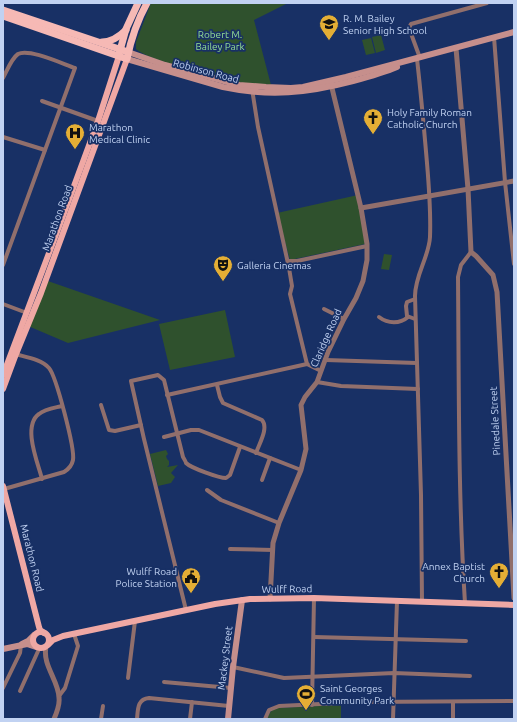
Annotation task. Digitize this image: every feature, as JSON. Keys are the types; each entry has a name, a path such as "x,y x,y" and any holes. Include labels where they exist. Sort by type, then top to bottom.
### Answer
{"highway":[{"path":"120,53 126,29 138,3"},
{"path":"127,56 139,17 147,3"},
{"name":"Robinson Road","path":"3,10 92,40 127,56"},
{"name":"Robinson Road","path":"3,16 120,53"},
{"path":"92,40 108,41 118,37 126,29"}],"main road":[{"name":"Robinson Road","path":"127,56 252,89 291,88 331,84 376,75 408,61 514,32"},
{"name":"Marathon Road","path":"3,389 13,353 98,121 120,53"},
{"name":"Marathon Road","path":"3,375 41,293 127,56"},
{"name":"Marathon Road","path":"3,487 38,625 40,630 48,637 42,647 33,640 35,635 35,624 3,496"},
{"name":"Wulff Road","path":"42,647 56,638 64,636 186,610 242,600 314,598 514,605"},
{"name":"Mackey Street","path":"228,719 242,600"},
{"name":"Wulff Road","path":"35,635 38,633 44,633 54,636 64,636"},
{"path":"21,645 35,635"},
{"path":"3,649 21,645 42,647"}],"street":[{"path":"422,602 415,285 429,246 429,197 419,58 410,28 411,24 486,3"},
{"path":"494,37 505,182 514,264"},
{"path":"456,48 468,189 471,252 461,265 458,277 460,490 465,603"},
{"path":"3,78 16,56 24,53 36,55 75,68 3,265"},
{"name":"Claridge Road","path":"270,599 273,543 279,523 300,470 306,449 301,405 305,397 317,382 344,319 356,298 363,281 367,260 367,246 360,208 331,84"},
{"path":"252,89 258,128 288,262 292,286 290,290 307,364"},
{"path":"42,101 98,121"},
{"path":"3,136 45,150"},
{"path":"360,208 514,181"},
{"path":"288,262 367,246"},
{"name":"Pinedale Street","path":"471,252 493,275 497,292 514,598"},
{"path":"289,268 297,261"},
{"path":"408,317 406,314 406,304 410,300 415,299"},
{"path":"3,304 28,313"},
{"path":"324,309 344,319"},
{"path":"379,317 382,320 393,322 402,321 408,317 415,319"},
{"path":"3,487 42,479 64,472 71,466 73,460 72,445 62,406 50,369 41,362 13,353"},
{"path":"326,360 417,363"},
{"path":"167,395 307,364 322,371"},
{"path":"186,610 131,381 158,375 164,380 177,434 186,462 194,468 224,479 230,475 240,447"},
{"path":"317,382 340,386 418,389"},
{"path":"217,385 223,402 264,422 265,428 256,452"},
{"path":"101,405 109,430 114,431 141,425"},
{"path":"42,479 31,436 31,427 34,419 40,413 62,406"},
{"path":"164,437 191,430 199,430 300,470"},
{"path":"262,480 270,458"},
{"path":"207,490 221,500 279,523"},
{"path":"230,549 273,550"},
{"path":"312,704 314,598"},
{"path":"392,719 398,601"},
{"path":"128,678 135,621"},
{"path":"60,696 65,688 78,646 74,634"},
{"path":"314,637 466,641"},
{"path":"3,688 20,653 21,645"},
{"path":"42,647 60,696 60,702 54,719"},
{"path":"20,691 42,647"},
{"path":"233,667 284,678 394,673 470,676"},
{"path":"164,682 231,688"},
{"path":"137,719 138,705 144,698 229,706"},
{"path":"265,719 267,712 273,708 312,704 514,701"},
{"path":"190,719 192,702"},
{"path":"453,702 453,719"},
{"path":"101,719 103,706"}],"green space":[{"name":"Robert M. Bailey Park","path":"151,3 288,3 254,20 271,85 245,84 232,81 169,64 136,49 136,42"},
{"path":"381,35 385,50 376,53 372,37"},
{"path":"371,38 375,53 366,55 362,40"},
{"path":"358,195 365,244 290,260 277,213"},
{"path":"384,254 392,255 389,270 381,269"},
{"path":"45,280 160,320 68,343 28,326"},
{"path":"225,310 235,357 170,370 159,324"},
{"path":"166,450 168,454 166,456 169,461 169,465 167,467 178,465 171,473 175,477 171,483 158,486 150,454"},
{"name":"Saint Georges Community Park","path":"341,705 341,719 267,719 270,712 277,708"}],"place":[{"name":"R. M. Bailey Senior High School","path":"329,41"},
{"name":"Holy Family Roman Catholic Church","path":"373,135"},
{"name":"Marathon Medical Clinic","path":"75,150"},
{"name":"Galleria Cinemas","path":"223,282"},
{"name":"Annex Baptist Church","path":"499,589"},
{"name":"Wulff Road Police Station","path":"191,594"},
{"name":"Saint Georges Community Park","path":"306,711"}]}
